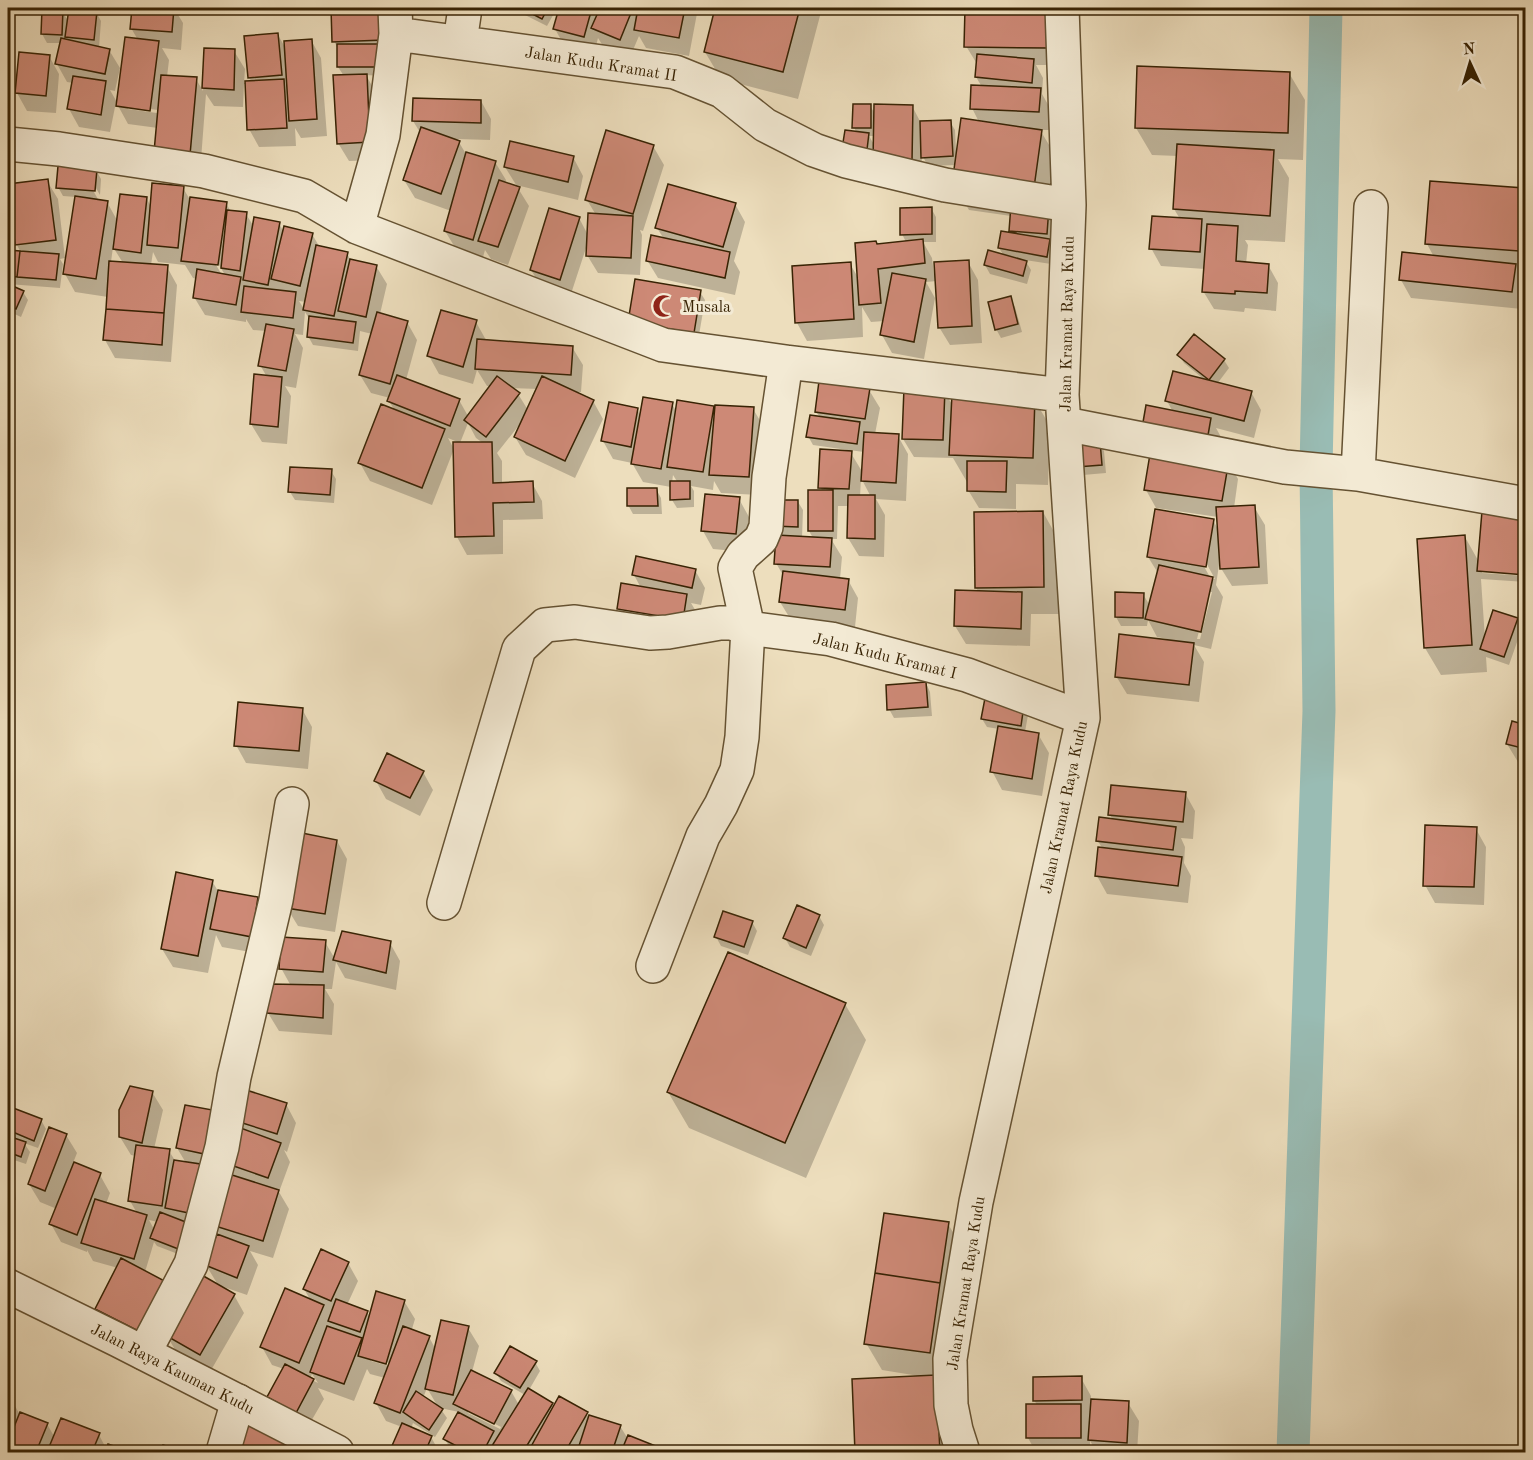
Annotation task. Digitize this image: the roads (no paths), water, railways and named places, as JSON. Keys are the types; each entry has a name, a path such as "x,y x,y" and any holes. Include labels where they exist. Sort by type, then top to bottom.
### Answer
{"street":[{"path":"460,42 465,8"},
{"name":"Jalan Kramat Raya Kudu","path":"963,1452 951,1405 950,1359 954,1334 976,1202 1083,718 1064,409 1069,205 1062,8"},
{"path":"357,227 383,135 395,21"},
{"name":"Jalan Kudu Kramat II","path":"395,21 460,42 675,72 722,91 765,125 814,150 846,161 945,185 1069,205"},
{"path":"8,144 59,149 204,171 304,196 357,227 663,345 786,362 1064,409 1285,467 1347,473 1526,504"},
{"path":"1347,473 1371,207"},
{"path":"653,966 703,836 721,805 737,770 742,737 748,627 735,568 743,555 761,539 766,527 769,477 786,362"},
{"name":"Jalan Kudu Kramat I","path":"444,903 519,649 545,625 575,622 650,633 669,632 720,622 831,639 968,675 1083,718"},
{"path":"144,1353 191,1264 222,1147 234,1077 276,900 292,804"},
{"name":"Jalan Raya Kauman Kudu","path":"8,1286 337,1452"},
{"path":"223,1452 238,1401"}],"waterway":[{"path":"1293,1452 1319,711 1316,468 1326,8"}],"place":[{"name":"Musala","path":"664,306"}]}
